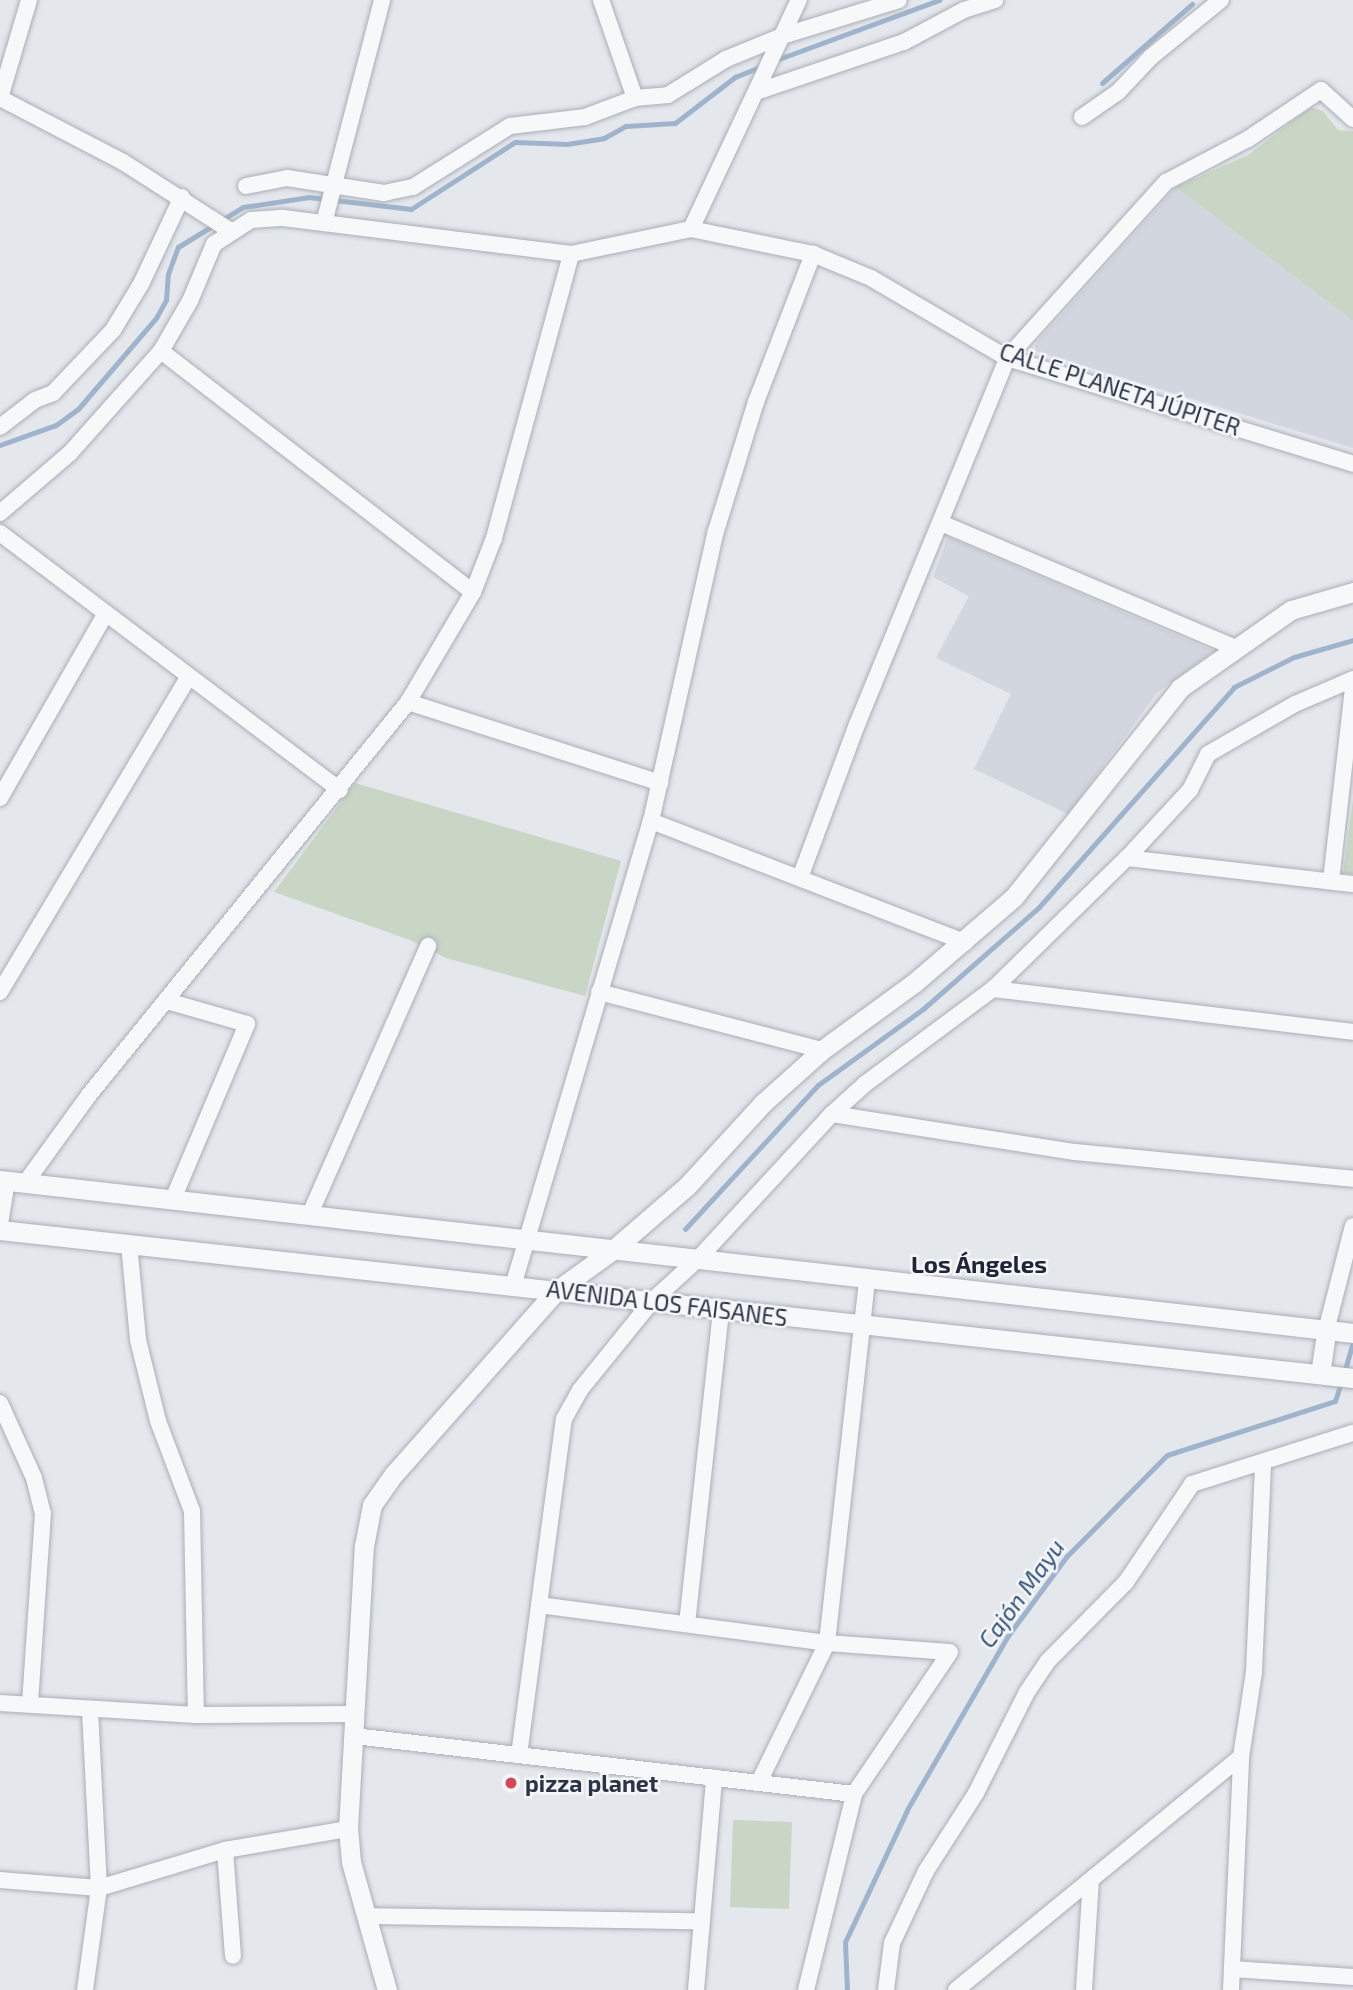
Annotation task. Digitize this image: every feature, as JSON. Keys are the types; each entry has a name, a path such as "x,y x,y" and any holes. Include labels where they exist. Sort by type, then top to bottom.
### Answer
{"street":[{"path":"0,513 70,453 161,351 190,301 214,244 231,230 182,197 0,98 29,0"},
{"path":"324,223 382,0"},
{"path":"601,0 635,99"},
{"path":"691,229 799,0"},
{"path":"246,186 288,178 384,193 413,187 510,126 584,117 635,99 668,95 726,59 782,36 899,0"},
{"path":"756,92 904,42 964,10 995,0"},
{"path":"1082,117 1118,92 1151,57 1221,0"},
{"path":"801,875 856,727 942,523 1007,358 1166,182 1248,139 1321,90 1353,119"},
{"path":"0,427 35,400 53,393 113,330 141,284 182,197"},
{"name":"CALLE PLANETA JÚPITER","path":"231,230 251,220 324,223 571,254 691,229 813,254 871,278 1007,358 1353,464"},
{"path":"0,1224 11,1181 89,1095 340,790 408,702 473,592 494,538 571,254"},
{"path":"513,1286 651,821 716,531 756,402 813,254"},
{"path":"161,351 473,592"},
{"path":"942,523 1233,647"},
{"path":"0,533 188,678 340,790"},
{"path":"387,1990 351,1862 348,1829 364,1546 372,1506 394,1474 556,1291 614,1249 687,1186 762,1103 822,1050 965,942 1014,897 1180,688 1233,647 1291,610 1353,592"},
{"path":"0,798 106,613"},
{"path":"0,992 188,678"},
{"path":"519,1755 564,1419 580,1390 652,1301 698,1259 832,1114 864,1084 993,989 1127,858 1190,790 1208,754 1294,704 1353,679"},
{"path":"1331,881 1353,689"},
{"path":"408,702 660,783"},
{"path":"651,821 801,875 965,942"},
{"path":"1127,858 1353,884"},
{"path":"310,1214 428,946"},
{"path":"993,989 1353,1032"},
{"path":"599,992 822,1050"},
{"path":"167,1001 247,1024 173,1199"},
{"path":"832,1114 1075,1152 1353,1179"},
{"name":"AVENIDA LOS FAISANES","path":"11,1181 867,1280 1327,1327 1350,1332"},
{"path":"1340,1377 1327,1327 1353,1226"},
{"name":"AVENIDA LOS FAISANES","path":"0,1230 1340,1377"},
{"path":"129,1244 138,1340 158,1421 192,1511 195,1714"},
{"path":"759,1782 827,1643 867,1280"},
{"path":"687,1624 721,1310"},
{"path":"0,1404 34,1478 43,1513 30,1703"},
{"path":"886,1990 892,1943 926,1871 976,1793 1048,1661 1126,1582 1192,1484 1353,1433"},
{"path":"1231,1990 1241,1757 1254,1672 1262,1463"},
{"path":"539,1605 827,1643 950,1652 853,1794 806,1990"},
{"path":"0,1703 195,1714 356,1714"},
{"path":"85,1990 99,1888 90,1709"},
{"path":"354,1737 853,1794"},
{"path":"956,1990 1241,1757"},
{"path":"696,1990 714,1778"},
{"path":"0,1880 99,1888 225,1850 348,1829"},
{"path":"225,1850 233,1956"},
{"path":"1084,1990 1091,1880"},
{"path":"366,1916 702,1921"},
{"path":"1232,1969 1353,1977"}],"shaded area":[{"path":"1176,187 1353,321 1353,448 1035,351 1035,344"},
{"path":"948,537 1214,651 1157,693 1068,814 974,769 1011,694 936,658 969,596 933,577"}],"green space":[{"path":"1311,107 1323,111 1338,130 1353,131 1353,321 1176,187 1248,155"},
{"path":"355,783 621,861 585,996 446,958 410,940 274,892"},
{"path":"1353,800 1353,874 1343,873"},
{"path":"733,1820 792,1822 789,1909 730,1907"}],"waterway":[{"path":"776,60 939,0"},
{"path":"1102,83 1192,4"},
{"path":"0,445 56,425 78,409 156,318 166,300 168,274 178,247 243,207 309,197 411,209 515,142 567,144 604,138 626,126 675,123 735,77 764,65"},
{"path":"685,1229 818,1085 923,1009 1039,907 1234,687 1294,657 1353,640"},
{"name":"Cajón Mayu","path":"1344,1373 1353,1342"},
{"name":"Cajón Mayu","path":"847,1990 845,1942 908,1808 1007,1637 1067,1556 1167,1455 1335,1401 1341,1382"}],"place":[{"name":"pizza planet","path":"511,1783"}],"district":[{"name":"Los Ángeles","path":"979,1264"}]}
